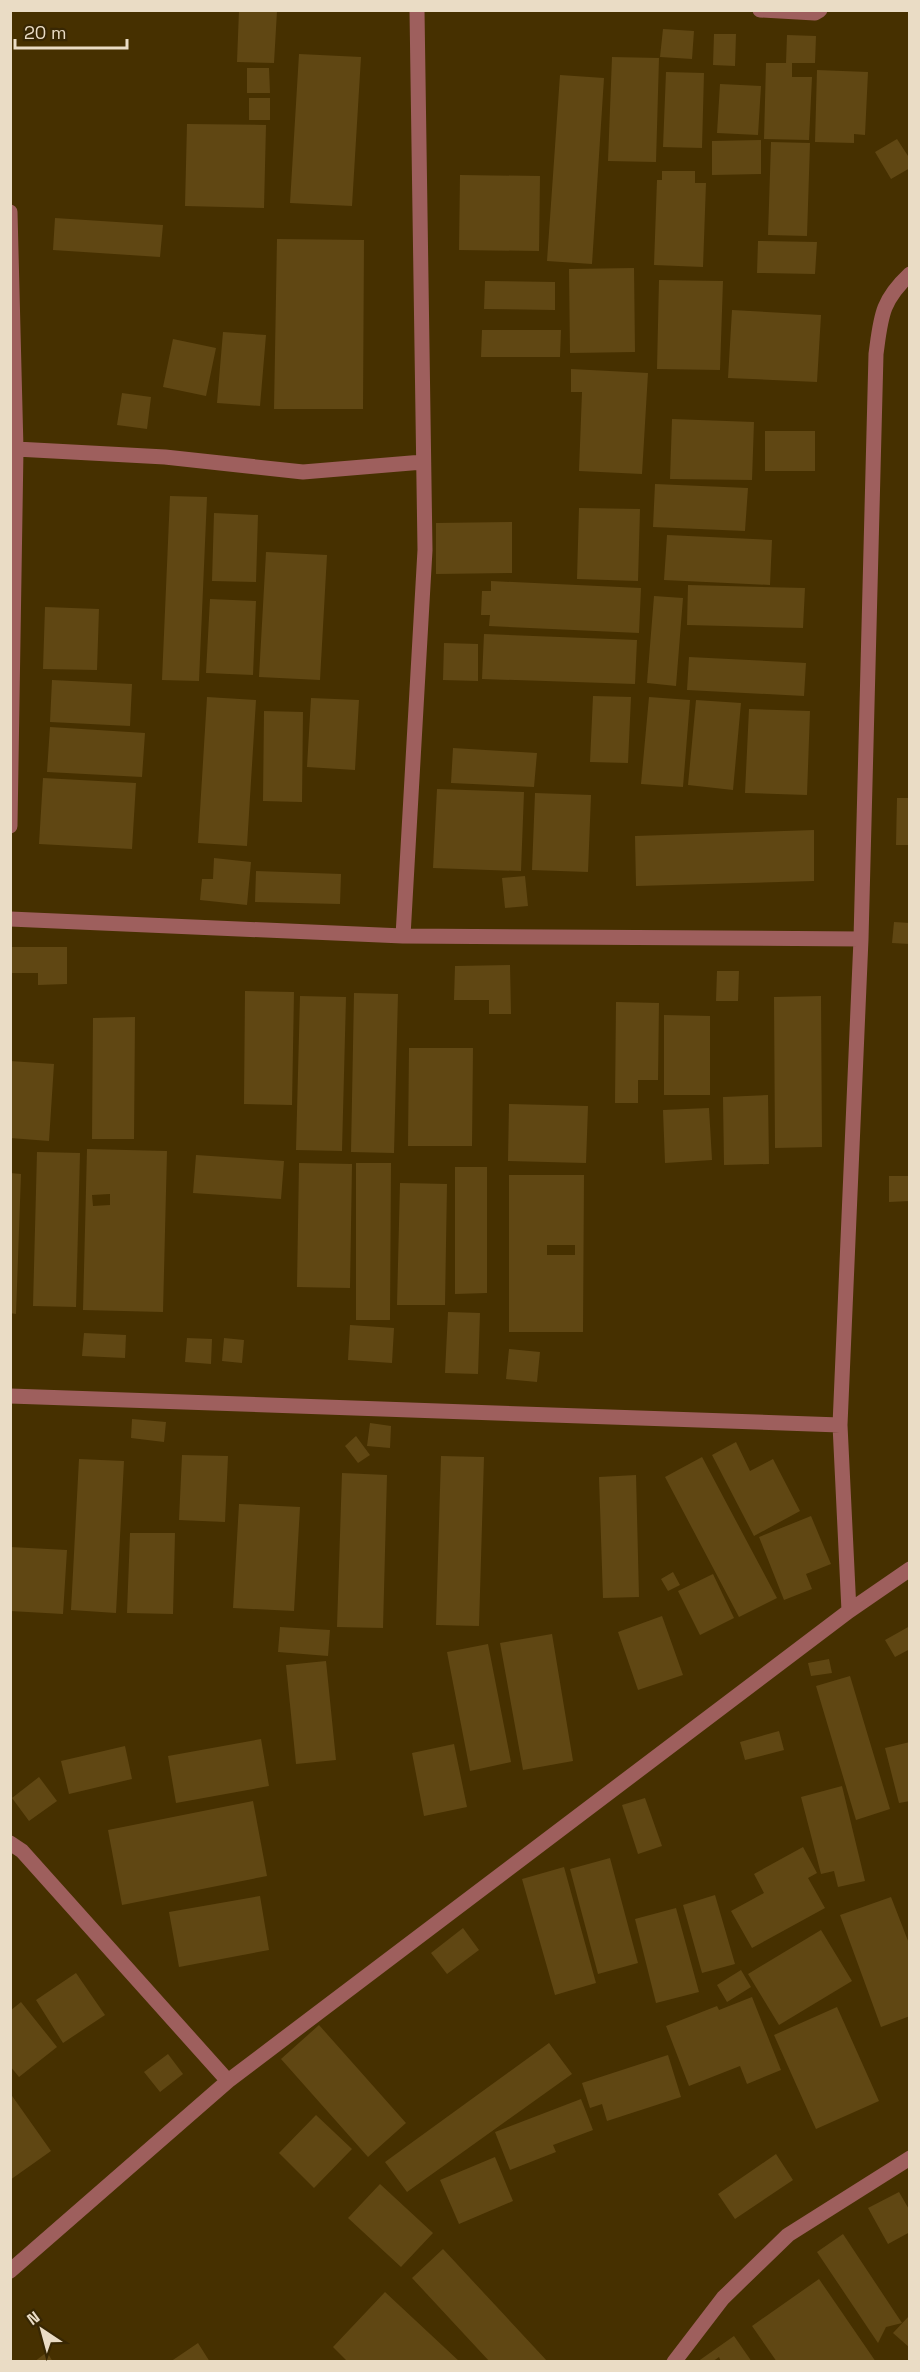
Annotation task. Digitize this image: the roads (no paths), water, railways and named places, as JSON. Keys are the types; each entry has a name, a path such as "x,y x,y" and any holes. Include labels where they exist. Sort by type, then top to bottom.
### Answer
{"street":[{"path":"403,936 425,550 417,10"},
{"path":"760,10 815,13 820,10"},
{"path":"10,212 16,449 10,826"},
{"path":"849,1611 840,1425 861,939 876,354 882,311 895,288 909,274"},
{"path":"16,449 165,457 303,471 423,462"},
{"path":"10,919 403,936 861,939"},
{"path":"10,1396 840,1425"},
{"path":"10,2271 228,2080 849,1611 909,1569"},
{"path":"10,1843 22,1851 228,2080"},
{"path":"674,2361 723,2298 788,2235 909,2158"}]}
